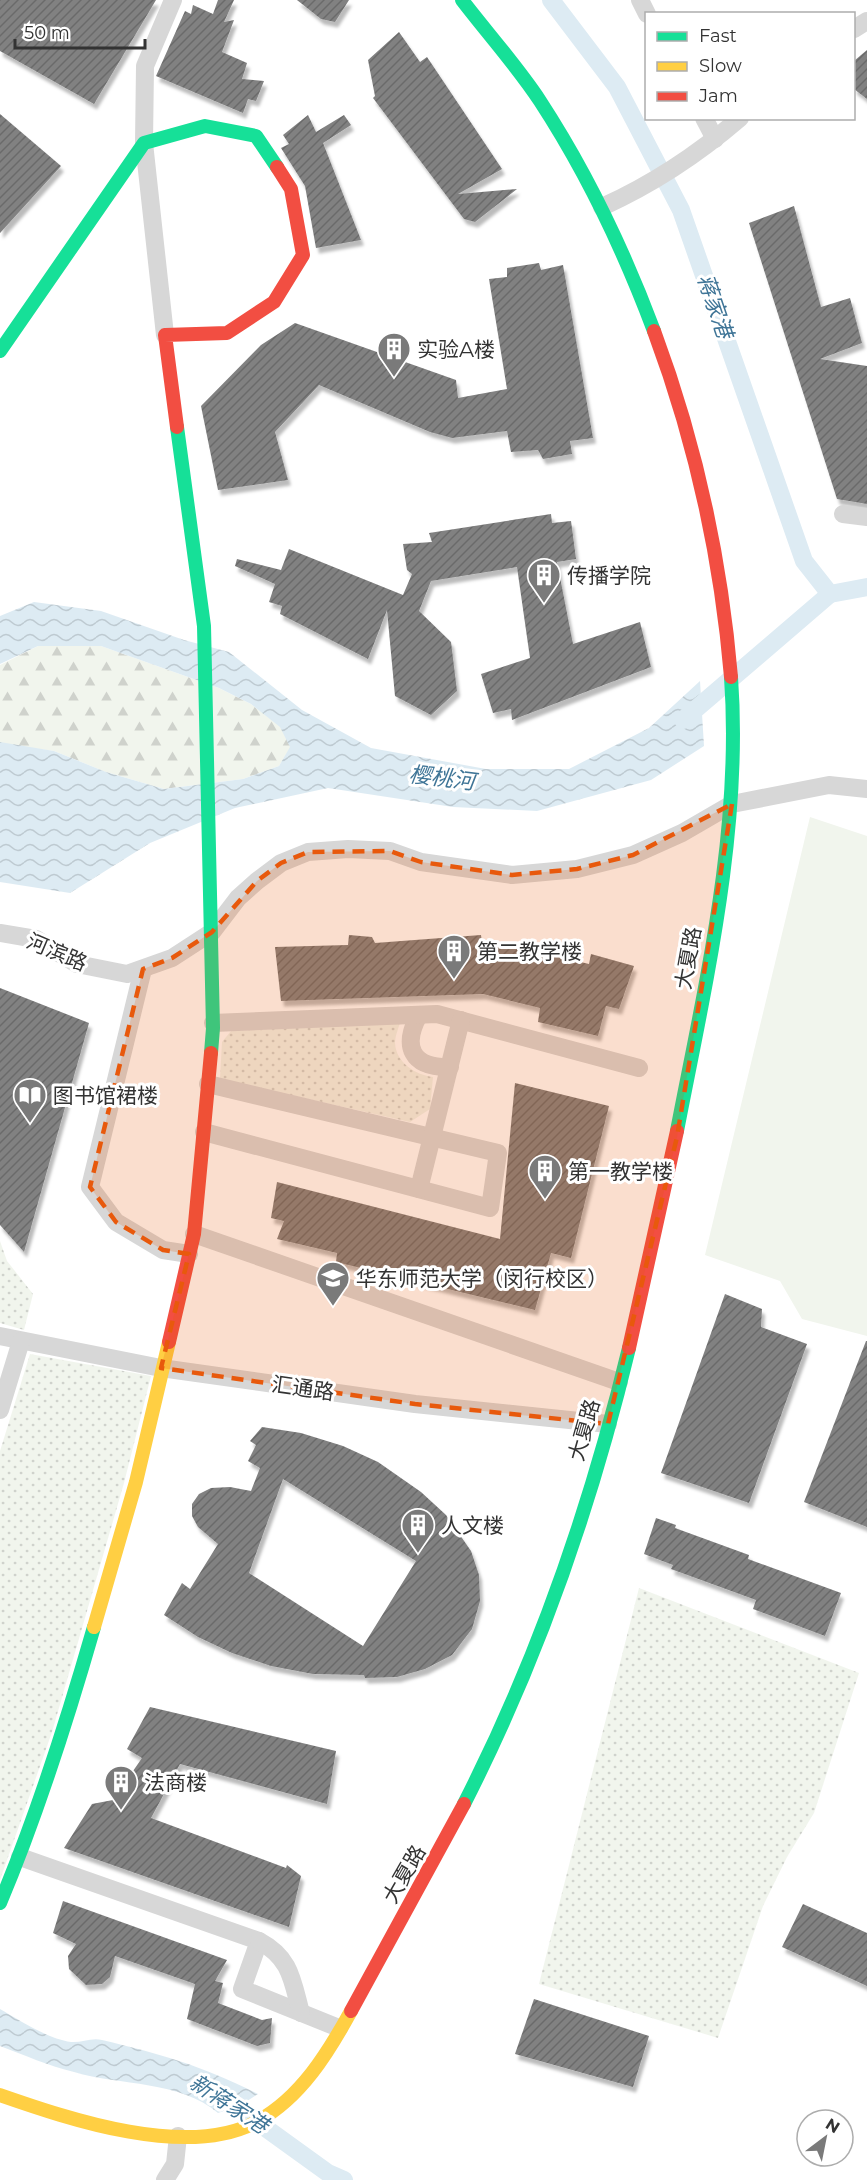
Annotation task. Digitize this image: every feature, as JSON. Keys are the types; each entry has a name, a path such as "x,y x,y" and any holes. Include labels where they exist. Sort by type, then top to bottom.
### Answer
{"street":[{"path":"0,1903 20,1857 62,1737 133,1494 194,1234 204,1132 213,1023 204,626 165,335 144,144 145,66 173,0"},
{"name":"大夏路","path":"0,2095 28,2106 124,2129 178,2136 240,2130 273,2112 306,2084 430,1872 475,1785 528,1667 574,1538 608,1424 677,1137 713,938 732,804 733,733 726,633 711,536 685,422 633,275 602,207 539,99 462,0"},
{"path":"705,120 716,139"},
{"path":"602,207 636,192 700,151 738,120"},
{"path":"0,351 144,144 205,126 256,136 291,189 303,255 274,303 227,333 165,335"},
{"path":"843,514 867,517"},
{"name":"河滨路","path":"0,933 36,939 77,964 127,974 172,958 212,932 238,898 257,881 281,863 308,852 348,849 390,851 421,862 512,875 577,869 633,855 682,833 732,804 829,785 867,789"},
{"path":"142,969 90,1187 116,1222 163,1250 189,1254"},
{"path":"213,1023 437,1014 639,1068"},
{"path":"419,1015 410,1031 409,1045 418,1060 436,1067 450,1067"},
{"path":"420,1189 461,1020"},
{"path":"204,1132 490,1208 498,1152 208,1084"},
{"path":"194,1234 619,1382"},
{"name":"汇通路","path":"0,1336 161,1368 415,1404 608,1424"},
{"path":"0,1410 21,1341"},
{"path":"20,1857 259,1941 276,1950 290,1971 301,2013"},
{"path":"259,1941 242,1989 339,2028"},
{"path":"165,2180 175,2164 178,2136"}],"highlighted area":[{"path":"732,804 677,1137 608,1424 415,1404 161,1368 189,1254 163,1250 116,1222 90,1187 143,969 172,958 212,932 257,881 281,863 308,852 390,851 421,862 512,875 577,869 633,855"}],"green space":[{"path":"38,646 101,646 219,688 251,704 281,727 291,747 279,766 243,779 164,789 106,772 54,751 3,744 0,742 0,665"},
{"path":"810,817 867,836 867,1336 802,1319 780,1281 705,1255"},
{"path":"400,1023 395,1043 399,1056 414,1071 433,1077 430,1109 410,1122 220,1079 222,1042 231,1031"},
{"path":"0,1241 7,1261 33,1294 24,1330 0,1323"},
{"path":"30,1354 151,1376 124,1483 52,1732 0,1880 0,1451"},
{"path":"639,1588 859,1673 814,1813 787,1857 763,1906 718,2038 539,1984"}],"water":[{"path":"34,602 101,611 184,640 229,652 302,710 371,748 486,769 569,769 649,728 700,681 704,746 651,780 537,811 453,807 328,788 235,808 150,843 70,893 0,882 0,742 54,751 106,772 164,789 243,779 279,766 290,747 280,727 251,704 219,688 101,646 38,646 0,664 0,616"},
{"path":"0,2009 62,2040 79,2042 98,2039 144,2050 200,2068 258,2094 241,2105 218,2113 203,2102 168,2089 55,2067 0,2046"}],"building":[{"path":"0,0 156,0 94,104 0,51"},
{"path":"218,0 234,0 224,22 234,20 222,52 247,63 242,79 264,81 256,101 248,99 243,113 156,76 185,11 191,14 193,5 213,14"},
{"path":"297,0 349,0 335,22 321,19"},
{"path":"399,32 420,62 427,57 502,169 458,194 517,189 475,222 464,219 373,98 375,96 368,60"},
{"path":"867,50 867,99 855,90 855,60"},
{"path":"0,114 61,166 0,233"},
{"path":"308,115 316,132 344,115 351,125 323,143 361,240 316,248 305,186 281,148 289,144 283,135"},
{"path":"794,206 821,307 850,298 862,343 820,359 867,366 867,504 837,499 749,223"},
{"name":"实验A楼","path":"539,263 541,270 563,265 593,438 570,441 572,454 543,459 538,450 511,452 507,431 452,438 430,432 319,385 275,432 288,480 218,490 201,406 261,345 295,323 456,380 458,398 507,389 489,279 507,277 507,268"},
{"path":"551,514 552,523 571,521 576,559 557,562 573,644 640,622 651,667 512,720 511,709 493,713 481,674 530,658 517,567 431,581 419,611 451,642 457,691 431,715 395,696 387,610 368,659 280,614 282,606 269,602 275,584 235,566 237,559 281,570 289,549 403,595 412,574 407,570 403,544 432,542 429,533"},
{"name":"第二教学楼","path":"349,935 372,937 375,943 481,935 482,943 497,942 589,964 591,954 634,966 619,1009 606,1006 598,1036 538,1022 540,1008 483,994 281,1001 275,947 348,945"},
{"name":"图书馆裙楼","path":"0,988 89,1023 24,1252 0,1225"},
{"name":"第一教学楼","path":"515,1083 609,1106 571,1258 551,1253 535,1310 336,1262 337,1253 277,1239 284,1221 271,1218 277,1182 500,1239"},
{"path":"725,1294 762,1309 761,1327 807,1344 749,1503 661,1473"},
{"path":"867,1341 867,1527 804,1502"},
{"name":"人文楼","path":"262,1427 301,1433 343,1446 378,1462 421,1492 446,1515 471,1551 479,1575 480,1601 472,1629 452,1655 425,1669 397,1677 365,1678 364,1675 313,1674 271,1666 232,1653 198,1637 164,1615 182,1583 190,1589 218,1544 198,1527 192,1516 192,1504 199,1494 211,1488 230,1487 251,1491 260,1468 248,1461 256,1445 250,1441","holes":["283,1479 416,1561 363,1646 249,1573"]},
{"path":"656,1518 676,1525 675,1528 749,1555 748,1559 841,1593 825,1636 753,1609 756,1600 671,1569 673,1565 644,1554"},
{"name":"法商楼","path":"150,1707 336,1751 327,1804 180,1764 151,1818 286,1868 287,1865 301,1876 289,1927 64,1848 92,1804 113,1800 142,1758 127,1749"},
{"path":"63,1901 227,1960 215,1981 223,1983 218,2003 262,2020 272,2018 270,2043 257,2046 187,2019 195,1984 115,1956 110,1977 102,1984 86,1985 69,1969 68,1956 76,1944 53,1933"},
{"path":"803,1904 867,1933 867,1986 782,1947"},
{"path":"534,1999 649,2036 633,2087 515,2054"}],"waterway":[{"name":"蒋家港","path":"551,0 617,87 681,210 804,561 830,594 867,587"},
{"name":"樱桃河","path":"683,720 830,594"},
{"name":"新蒋家港","path":"217,2093 328,2173 344,2180"}],"traffic: fast":[{"path":"462,0 531,88 557,128 589,184 617,242 654,331"},
{"path":"0,351 144,143 205,126 256,136 277,167"},
{"path":"177,427 204,626 213,1028 211,1053"},
{"path":"677,1131 710,962 726,848 733,734 731,677"},
{"path":"464,1804 516,1694 560,1581 598,1466 629,1348"},
{"path":"0,1903 51,1766 94,1627"}],"traffic: slow":[{"path":"94,1627 136,1482 169,1342"},
{"path":"0,2095 60,2115 129,2132 198,2137 230,2132 258,2121 287,2100 323,2058 351,2011"}],"traffic: jam":[{"path":"177,427 165,335 227,333 274,302 303,255 291,189 277,167"},
{"path":"654,331 682,415 704,501 721,589 731,677"},
{"path":"169,1342 194,1234 211,1053"},
{"path":"629,1348 677,1131"},
{"path":"351,2011 464,1804"}],"place":[{"name":"实验A楼","path":"394,378"},
{"name":"传播学院","path":"544,604"},
{"name":"第二教学楼","path":"454,980"},
{"name":"图书馆裙楼","path":"30,1124"},
{"name":"第一教学楼","path":"545,1200"},
{"name":"华东师范大学（闵行校区）","path":"333,1307"},
{"name":"人文楼","path":"418,1554"},
{"name":"法商楼","path":"121,1811"}]}
